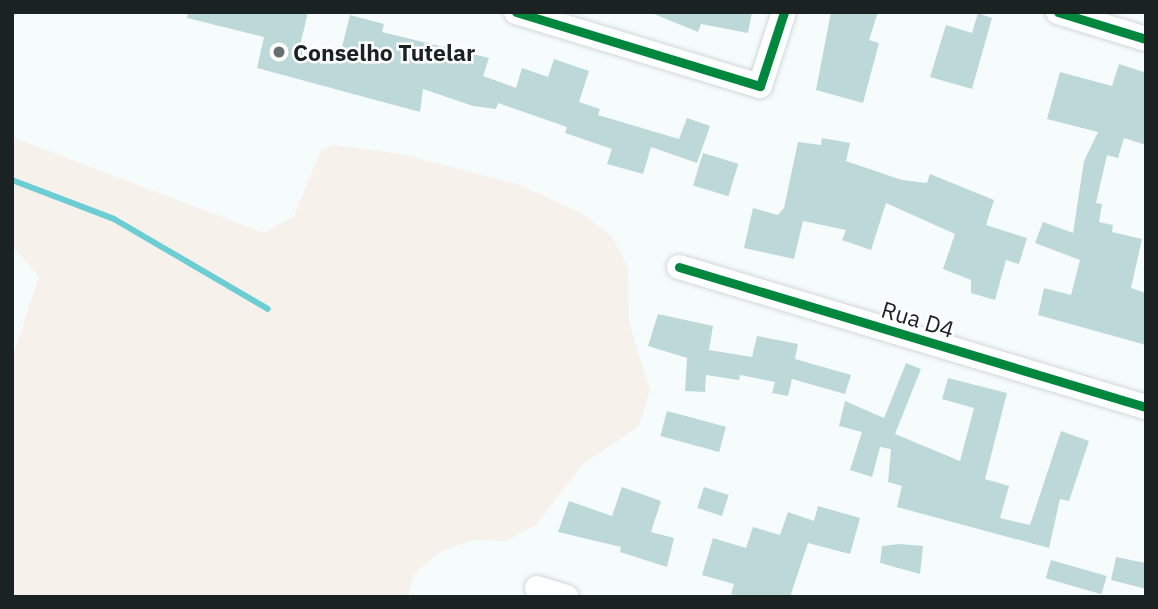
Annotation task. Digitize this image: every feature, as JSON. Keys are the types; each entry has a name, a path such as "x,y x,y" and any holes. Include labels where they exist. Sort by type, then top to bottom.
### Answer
{"street":[{"path":"516,12 760,86 784,12"},
{"path":"1058,12 1146,39"},
{"name":"Rua D4","path":"679,267 1146,407"},
{"path":"537,587 567,597"}],"shaded area":[{"path":"12,137 264,233 294,216 321,150 334,145 402,154 517,184 581,213 612,236 628,267 629,322 650,390 639,426 582,465 536,525 505,541 472,540 440,552 414,574 408,597 12,597 12,359 39,277 12,246"}],"building":[{"path":"188,12 308,12 299,50 339,59 350,15 384,24 382,32 489,58 483,76 516,88 522,68 548,77 554,59 589,71 579,102 600,109 598,115 679,139 687,118 710,126 697,163 651,147 643,174 607,164 612,149 565,133 567,127 498,103 496,109 473,106 423,89 420,112 257,68 264,37 187,18"},
{"path":"649,12 752,12 748,33 701,24 698,32"},
{"path":"831,12 878,12 869,40 879,43 863,103 816,90"},
{"path":"978,13 992,18 972,89 930,77 946,25 972,33"},
{"path":"1119,64 1144,72 1146,145 1124,138 1118,158 1107,155 1096,203 1102,204 1099,222 1113,225 1112,232 1142,239 1131,288 1146,293 1146,345 1038,315 1044,288 1071,295 1080,260 1035,243 1043,222 1073,233 1084,161 1098,132 1047,119 1060,72 1112,86"},
{"path":"822,138 850,143 846,161 902,180 927,183 930,174 994,200 986,225 1027,238 1019,264 1006,260 995,300 971,293 971,280 943,269 955,234 886,203 871,250 842,240 846,230 803,221 794,259 744,248 753,208 778,215 784,208 798,142 821,145"},
{"path":"703,153 738,164 728,196 693,186"},
{"path":"658,314 713,326 709,350 752,357 757,336 798,344 795,359 851,375 845,394 792,379 788,396 772,393 775,382 740,375 739,380 706,375 705,392 685,391 687,358 648,346"},
{"path":"906,363 921,369 895,434 960,461 974,408 942,399 948,378 1007,393 985,479 1009,486 1000,518 1030,525 1061,431 1089,441 1069,501 1060,499 1049,548 897,507 902,486 888,482 891,449 880,447 872,477 850,470 862,432 839,426 845,401 884,418"},
{"path":"667,411 726,427 719,452 660,436"},
{"path":"622,487 661,501 651,532 674,538 667,567 620,552 621,547 558,532 569,501 612,516"},
{"path":"704,487 729,495 722,516 697,508"},
{"path":"818,506 860,518 850,554 808,543 790,597 740,597 731,594 734,584 702,575 713,538 746,548 753,527 780,535 788,512 814,521"},
{"path":"882,546 923,546 920,574 880,563"},
{"path":"1116,557 1146,563 1146,589 1111,580"},
{"path":"1051,560 1107,576 1102,594 1046,578"}],"waterway":[{"path":"12,180 114,219 268,309"}],"cycle path":[{"path":"516,12 760,86 784,12"},
{"path":"1058,12 1146,39"},
{"path":"679,267 1146,407"}],"place":[{"name":"Conselho Tutelar","path":"279,52"}]}
